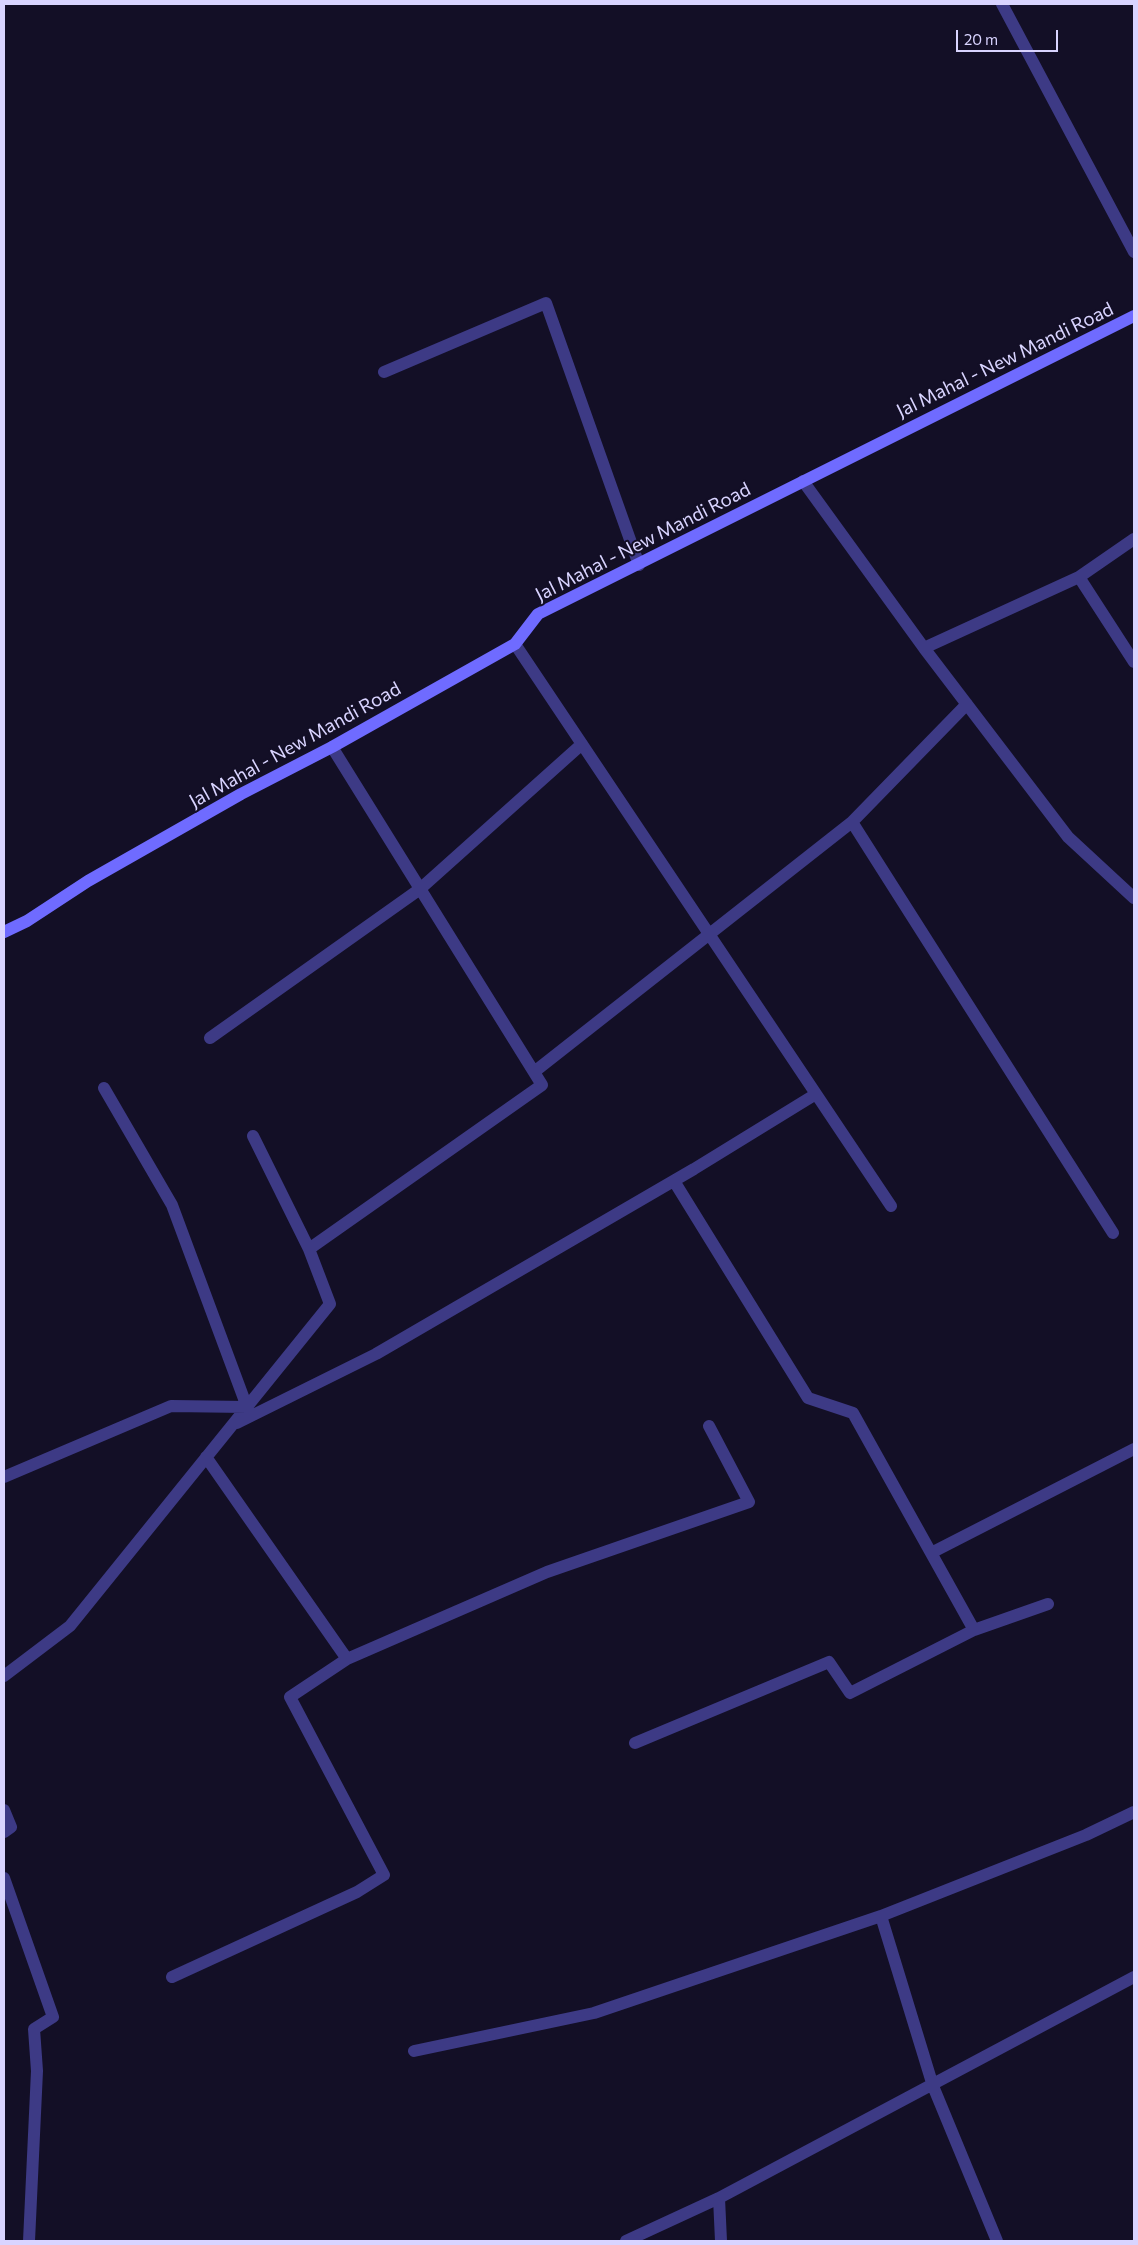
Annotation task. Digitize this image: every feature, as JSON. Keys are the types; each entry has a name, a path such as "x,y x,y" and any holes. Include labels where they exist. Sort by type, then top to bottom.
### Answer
{"street":[{"path":"1002,4 1134,252"},
{"path":"384,372 546,302 639,565"},
{"name":"Jal Mahal - New Mandi Road","path":"4,932 27,921 88,881 241,794 332,747 515,644 538,614 1134,316"},
{"path":"803,481 924,648 1068,837 1134,898"},
{"path":"924,648 1079,577 1134,539"},
{"path":"1079,577 1134,662"},
{"path":"515,644 891,1206"},
{"path":"534,1072 852,822 967,704"},
{"path":"210,1038 420,889 582,744"},
{"path":"309,1249 542,1085 332,747"},
{"path":"852,822 1113,1233"},
{"path":"104,1088 172,1205 247,1406"},
{"path":"232,1425 376,1354 674,1181 816,1094"},
{"path":"4,1676 70,1626 330,1304 309,1249 253,1136"},
{"path":"674,1181 808,1398 853,1413 974,1630"},
{"path":"4,1477 171,1406 247,1406"},
{"path":"172,1977 357,1892 384,1875 290,1697 347,1659 547,1572 750,1502 709,1426"},
{"path":"931,1552 1134,1449"},
{"path":"206,1457 347,1659"},
{"path":"635,1743 829,1662 850,1693 974,1630 1048,1604"},
{"path":"4,1810 11,1827 4,1832"},
{"path":"414,2051 594,2013 881,1916 1086,1835 1134,1812"},
{"path":"4,1878 53,2017 34,2029 37,2071 29,2241"},
{"path":"881,1916 933,2086 998,2241"},
{"path":"626,2241 719,2198 933,2086 1134,1977"},
{"path":"719,2198 722,2241"}]}
